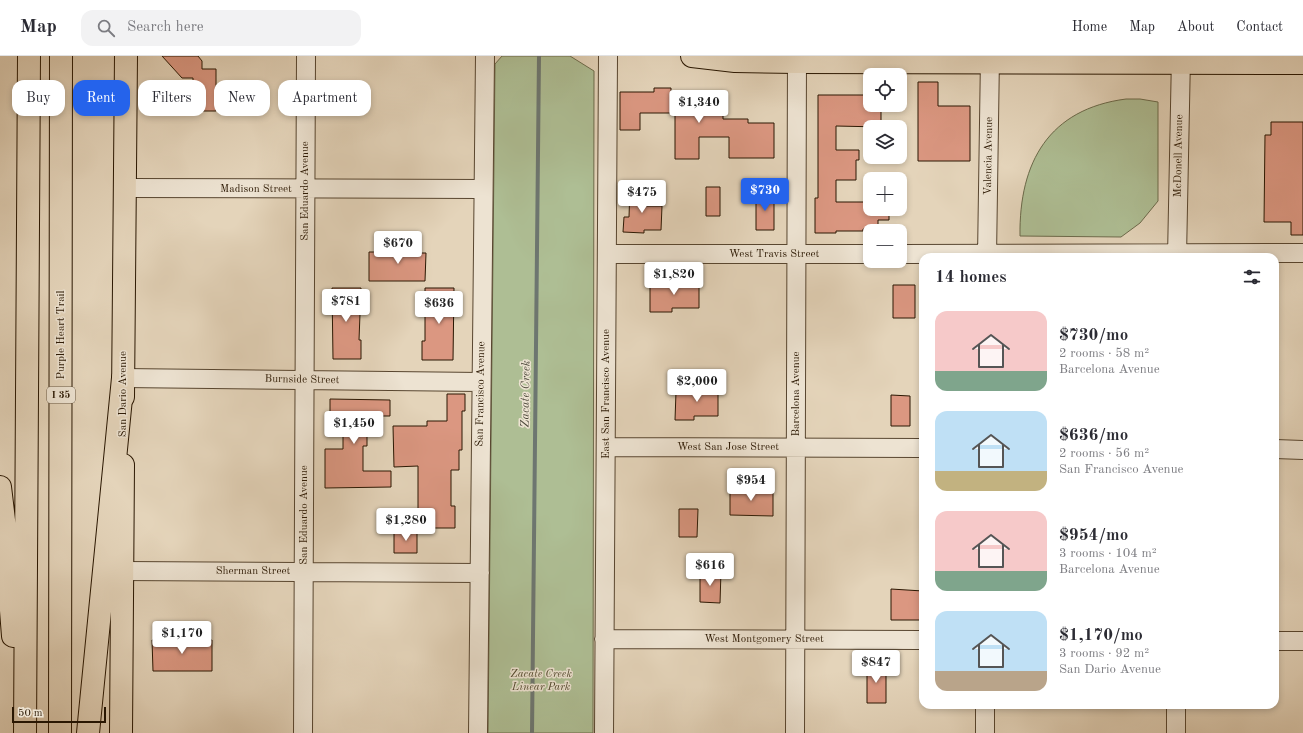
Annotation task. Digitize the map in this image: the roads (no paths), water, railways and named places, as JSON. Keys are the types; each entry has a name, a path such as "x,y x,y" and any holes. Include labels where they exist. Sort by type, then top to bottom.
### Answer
{"main road":[{"path":"25,733 29,56"},
{"name":"Purple Heart Trail","path":"60,733 61,56"},
{"path":"692,56 735,61 798,59 1181,59 1303,63"},
{"name":"San Dario Avenue","path":"121,733 125,188 122,61"},
{"path":"88,733 123,378"},
{"path":"0,487 4,520 20,733"}],"street":[{"name":"San Eduardo Avenue","path":"303,733 306,56"},
{"name":"San Francisco Avenue","path":"478,733 485,56"},
{"name":"East San Francisco Avenue","path":"604,733 608,56"},
{"name":"Barcelona Avenue","path":"795,733 798,59"},
{"name":"Valencia Avenue","path":"987,253 990,59"},
{"name":"McDonell Avenue","path":"1177,253 1181,59"},
{"name":"Madison Street","path":"125,188 483,189"},
{"path":"1279,253 1303,253"},
{"name":"West Travis Street","path":"607,254 863,254"},
{"path":"907,254 919,254"},
{"name":"Burnside Street","path":"123,378 482,382"},
{"name":"West San Jose Street","path":"606,447 919,448"},
{"path":"1279,450 1303,450"},
{"name":"Sherman Street","path":"122,570 480,573"},
{"name":"West Montgomery Street","path":"604,639 919,640"},
{"path":"1279,641 1303,641"},
{"path":"985,709 985,733"},
{"path":"1176,709 1176,733"}],"waterway":[{"name":"Zacate Creek","path":"532,733 539,56"}],"park label":[{"name":"Zacate Creek Linear Park","path":"541,680"}]}
